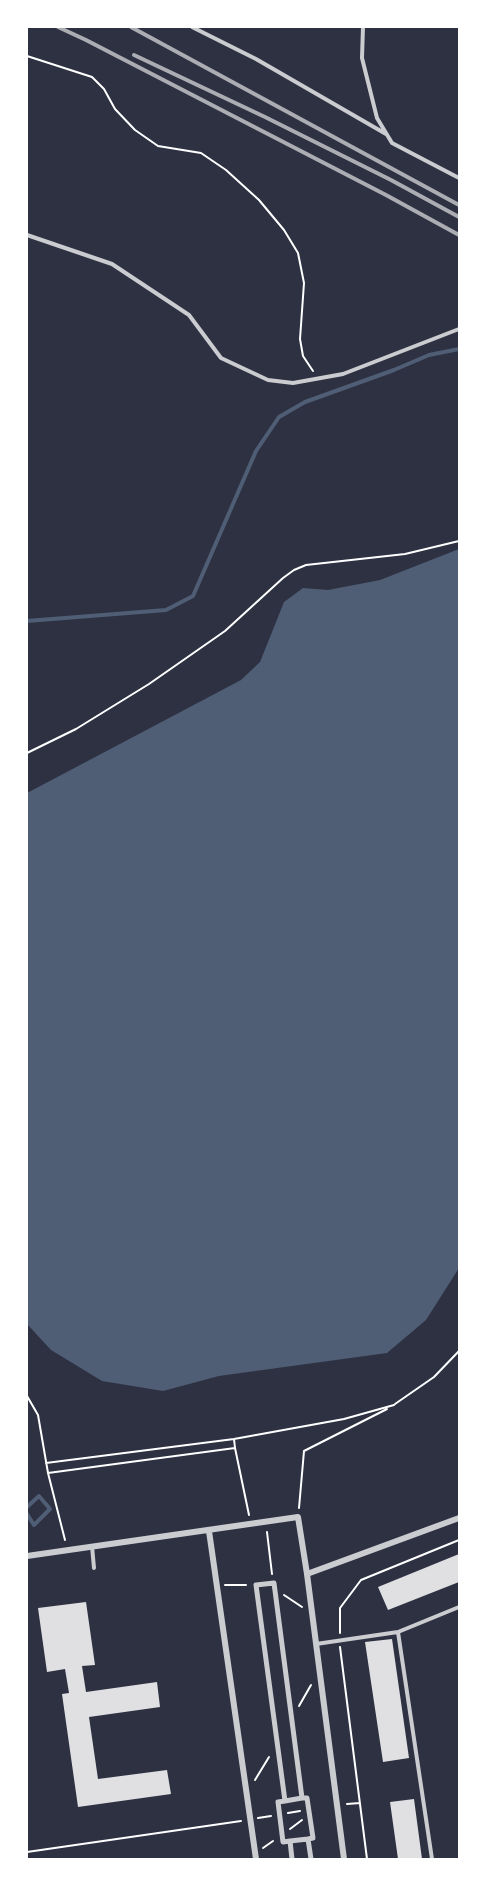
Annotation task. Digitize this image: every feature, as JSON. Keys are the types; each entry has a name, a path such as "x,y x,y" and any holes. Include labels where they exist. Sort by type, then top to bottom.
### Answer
{"street":[{"path":"27,1556 298,1517 308,1574 344,1859"},
{"path":"308,1574 459,1518"},
{"path":"209,1531 256,1856"},
{"path":"285,1801 256,1585 274,1585 302,1798"},
{"path":"308,1798 313,1838 284,1842 278,1802 285,1801 308,1798"},
{"path":"308,1839 311,1859"},
{"path":"290,1841 292,1859"}],"lane":[{"path":"192,27 256,59 386,134"},
{"path":"363,27 362,58 377,118 386,134 392,143 459,178"},
{"path":"27,235 112,264 189,315 221,358 268,380 293,383 343,374 459,329"},
{"path":"92,1546 94,1568"},
{"path":"316,1644 398,1632 459,1607"},
{"path":"398,1632 432,1859"}],"path":[{"path":"27,56 92,77 104,89 115,109 135,130 158,146 201,153 226,170 260,200 284,230 298,253 304,283 300,339 303,356 314,372 325,377"},
{"path":"27,753 76,729 149,684 225,631 294,570 306,565 405,554 459,541"},
{"path":"298,1517 304,1451 394,1405 434,1377 459,1351"},
{"path":"27,1396 38,1415 48,1473 68,1550"},
{"path":"46,1463 234,1439 344,1419 394,1405"},
{"path":"234,1439 250,1524"},
{"path":"48,1473 235,1448"},
{"path":"266,1522 274,1585 312,1614"},
{"path":"367,1859 339,1641 340,1608 361,1580 459,1540"},
{"path":"216,1585 256,1585"},
{"path":"337,1806 360,1803"},
{"path":"27,1851 250,1820 309,1809"},
{"path":"256,1856 282,1834"}],"water":[{"path":"459,549 459,1268 426,1320 387,1353 219,1376 163,1391 102,1381 51,1350 27,1324 27,793 241,680 260,662 284,602 303,588 328,590 380,580"}],"building":[{"path":"459,1554 459,1582 388,1610 378,1587"},
{"path":"86,1602 95,1665 82,1666 86,1692 157,1682 160,1707 89,1717 98,1779 167,1770 171,1794 78,1807 62,1694 69,1693 65,1669 47,1672 38,1608"},
{"path":"392,1639 409,1758 383,1762 365,1642"},
{"path":"414,1799 422,1859 398,1859 390,1802"}],"waterway":[{"path":"27,621 166,610 193,596 256,451 279,417 305,402 429,355 459,349"},
{"path":"27,1507 39,1496 50,1509 34,1525 27,1514"}],"railway":[{"path":"58,27 386,195 459,235"},
{"path":"131,27 459,205"},
{"path":"134,55 265,117 459,217"}]}
